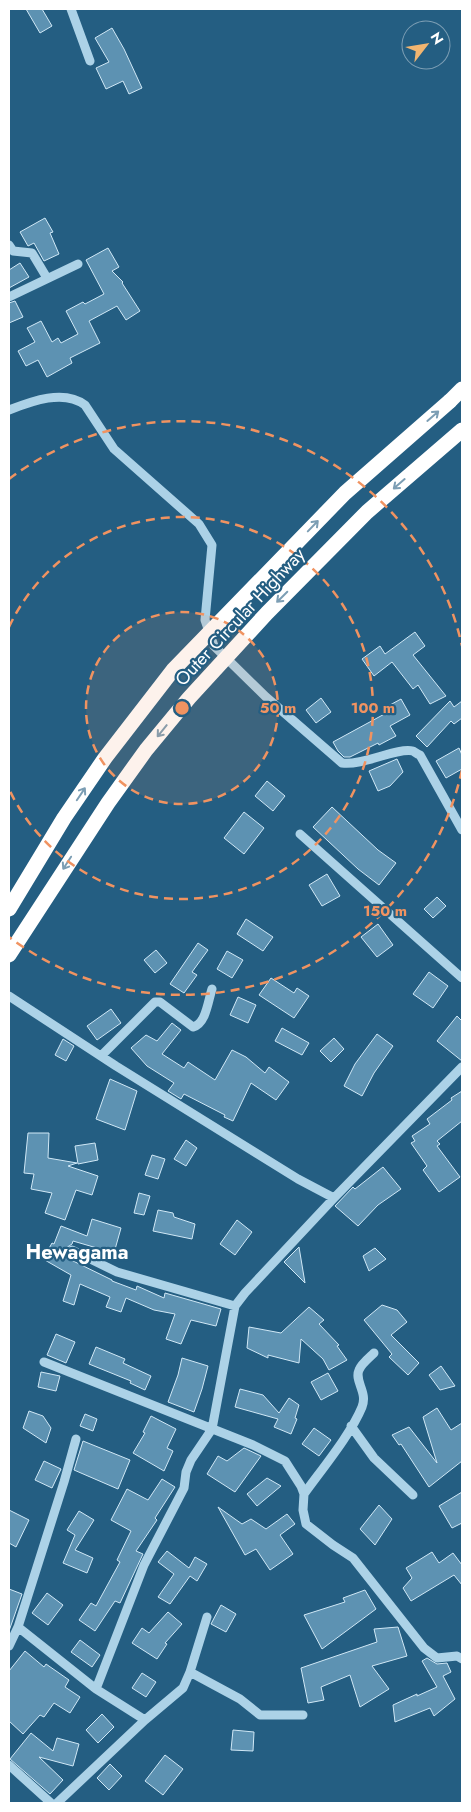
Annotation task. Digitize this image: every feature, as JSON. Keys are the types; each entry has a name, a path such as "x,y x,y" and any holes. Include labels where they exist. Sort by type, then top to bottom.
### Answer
{"highway":[{"name":"Outer Circular Highway","path":"9,909 64,818 105,758 173,670 344,493 458,394"},
{"name":"Outer Circular Highway","path":"9,955 108,802 146,750 189,698 266,613 367,512 462,430"},
{"path":"419,467 462,438"}],"street":[{"path":"71,9 90,61"},
{"path":"9,245 13,251 32,253 48,278"},
{"path":"9,297 78,264"},
{"path":"9,410 26,404 65,396 79,400 85,405 114,448 199,524 212,546 205,620 214,646 266,697 342,764 352,764 399,752 412,751 420,755 462,830"},
{"path":"300,834 462,978"},
{"path":"101,1056 155,1002 160,1002 193,1027 197,1027 201,1023 212,989"},
{"path":"9,996 298,1179 334,1198"},
{"path":"96,1689 144,1565 184,1488 186,1472 191,1460 212,1429 235,1306 334,1198 462,1067"},
{"path":"72,1250 117,1272 235,1306"},
{"path":"304,1494 351,1426 363,1405 363,1392 358,1379 359,1369 374,1353"},
{"path":"44,1362 253,1445 285,1462 302,1486 304,1494 302,1510 306,1524 353,1558 424,1648 436,1658 457,1656 462,1659"},
{"path":"351,1426 374,1458 413,1495"},
{"path":"9,1646 18,1627 76,1439"},
{"path":"57,1803 145,1720 183,1688 207,1618"},
{"path":"18,1627 96,1689 145,1720"},
{"path":"190,1672 240,1699 260,1715 303,1715"},
{"path":"9,1766 51,1803"}],"building":[{"path":"26,9 42,9 52,26 40,33"},
{"path":"112,28 142,88 129,94 123,81 106,89 96,68 109,62 95,38"},
{"path":"45,218 53,232 50,233 59,254 44,261 34,243 28,246 20,232"},
{"path":"108,248 119,267 112,271 123,282 140,311 126,320 117,306 89,321 100,343 70,358 72,363 47,377 38,360 26,366 18,351 35,342 27,328 41,321 52,342 58,338 61,343 78,334 66,311 104,294 86,260"},
{"path":"20,263 29,277 9,288 9,270"},
{"path":"15,301 23,317 9,323 9,303"},
{"path":"415,632 425,646 413,655 446,696 430,704 418,685 413,689 392,662 374,676 362,659 380,646 385,654"},
{"path":"321,698 331,712 316,723 306,710"},
{"path":"401,699 410,715 390,726 396,736 350,757 344,757 338,751 333,742 390,711 388,706"},
{"path":"450,701 454,707 462,701 462,718 454,724 451,721 427,747 416,736"},
{"path":"459,748 462,755 462,769 446,778 436,761"},
{"path":"397,759 403,772 390,786 378,791 369,771"},
{"path":"267,781 285,796 273,811 255,796"},
{"path":"332,807 378,850 396,863 379,885 358,869 313,827"},
{"path":"244,812 264,828 244,854 224,838"},
{"path":"327,874 340,896 322,906 309,885"},
{"path":"437,897 446,906 433,918 424,909"},
{"path":"246,919 273,937 263,951 237,934"},
{"path":"378,924 393,945 377,957 361,937"},
{"path":"198,943 208,950 192,972 197,975 184,993 170,984"},
{"path":"156,950 167,963 155,973 144,960"},
{"path":"227,951 243,960 232,978 217,969"},
{"path":"429,972 448,986 433,1008 413,994"},
{"path":"271,978 294,993 297,988 309,996 294,1018 259,995"},
{"path":"238,997 256,1005 248,1023 230,1015"},
{"path":"111,1009 121,1023 97,1040 87,1026"},
{"path":"457,1016 462,1021 462,1061 437,1041"},
{"path":"172,1023 181,1030 162,1054 184,1068 188,1062 215,1080 232,1050 246,1057 265,1073 269,1067 289,1082 276,1100 251,1083 233,1121 184,1094 181,1099 168,1091 174,1083 147,1066 131,1048 146,1035 157,1041"},
{"path":"282,1028 309,1043 302,1055 275,1041"},
{"path":"377,1034 393,1046 374,1073 362,1096 344,1086 355,1064"},
{"path":"334,1038 344,1049 331,1062 320,1051"},
{"path":"63,1039 74,1046 66,1061 55,1055"},
{"path":"110,1079 137,1091 125,1130 96,1119"},
{"path":"462,1091 462,1121 437,1141 440,1144 437,1146 460,1177 439,1192 423,1170 427,1166 411,1143 415,1141 412,1136 430,1124 427,1119"},
{"path":"28,1133 49,1133 48,1158 77,1163 68,1166 98,1176 92,1195 76,1190 65,1220 45,1213 52,1193 31,1189 34,1174 24,1173"},
{"path":"186,1140 197,1148 186,1166 174,1159"},
{"path":"95,1143 98,1160 78,1164 75,1146"},
{"path":"152,1155 165,1159 158,1179 145,1175"},
{"path":"383,1167 401,1189 378,1205 358,1226 335,1206 353,1187 355,1189"},
{"path":"139,1193 150,1196 144,1215 134,1213"},
{"path":"158,1210 173,1213 174,1217 195,1224 192,1239 153,1231"},
{"path":"92,1219 121,1228 114,1253 73,1241 66,1248 67,1258 112,1281 136,1290 137,1286 164,1298 165,1293 221,1309 216,1326 191,1320 181,1344 166,1339 175,1314 154,1310 126,1298 121,1312 106,1307 110,1297 80,1284 74,1305 63,1301 71,1275 43,1259 52,1243 54,1244 61,1226 87,1236"},
{"path":"237,1220 252,1232 235,1255 220,1244"},
{"path":"299,1247 305,1283 284,1262"},
{"path":"375,1248 386,1259 369,1271 363,1256"},
{"path":"382,1305 397,1310 407,1322 391,1335 419,1363 408,1375 389,1357 392,1354 364,1320"},
{"path":"309,1307 324,1320 319,1324 339,1345 337,1346 347,1360 329,1370 323,1359 301,1339 299,1363 268,1355 268,1358 247,1348 249,1327 281,1333"},
{"path":"56,1334 75,1342 66,1363 47,1355"},
{"path":"96,1347 125,1359 123,1363 151,1376 145,1390 130,1383 131,1381 89,1364"},
{"path":"182,1358 208,1366 194,1412 168,1402"},
{"path":"441,1366 455,1386 440,1390 429,1375"},
{"path":"41,1372 60,1376 56,1391 38,1387"},
{"path":"328,1373 338,1391 321,1400 311,1382"},
{"path":"240,1389 263,1395 279,1413 289,1398 299,1405 295,1418 297,1419 291,1434 274,1427 278,1419 235,1407"},
{"path":"437,1408 451,1430 462,1423 462,1461 429,1487 401,1444 399,1445 392,1435 409,1427 437,1463 423,1417"},
{"path":"29,1411 43,1416 51,1428 46,1443 23,1428"},
{"path":"85,1414 97,1419 93,1431 80,1426"},
{"path":"151,1416 176,1429 167,1448 173,1451 164,1471 133,1453 145,1433 143,1432"},
{"path":"314,1428 331,1440 319,1456 302,1444"},
{"path":"83,1441 130,1460 118,1489 74,1470"},
{"path":"244,1448 261,1456 235,1492 207,1474 218,1456 227,1461"},
{"path":"44,1461 61,1469 52,1488 35,1480"},
{"path":"267,1478 281,1486 257,1506 247,1494"},
{"path":"162,1479 175,1487 155,1518 157,1520 136,1551 143,1554 120,1603 115,1601 95,1631 79,1620 91,1603 96,1606 120,1562 117,1560 131,1531 111,1520 127,1489 148,1500"},
{"path":"462,1492 462,1523 452,1528 439,1506"},
{"path":"379,1505 392,1519 375,1545 360,1529"},
{"path":"218,1507 242,1524 251,1519 266,1529 287,1514 295,1524 280,1535 293,1554 270,1570 256,1549 245,1555"},
{"path":"9,1510 29,1520 16,1547 9,1543"},
{"path":"79,1511 94,1520 75,1550 93,1558 87,1573 63,1563 75,1535 67,1530"},
{"path":"167,1551 189,1568 195,1557 207,1564 197,1581 190,1576 170,1604 158,1597 174,1574 158,1562"},
{"path":"432,1552 439,1563 453,1553 462,1565 462,1585 454,1575 411,1601 403,1588 412,1578 406,1568"},
{"path":"9,1589 22,1594 9,1631"},
{"path":"365,1590 376,1609 322,1649 304,1615 345,1602 343,1598"},
{"path":"47,1593 63,1605 48,1625 32,1613"},
{"path":"221,1605 236,1614 226,1632 211,1624"},
{"path":"168,1612 182,1624 165,1643 167,1644 157,1659 132,1643 142,1628 149,1633"},
{"path":"398,1627 407,1656 372,1666 389,1689 360,1707 350,1675 321,1687 324,1700 308,1703 301,1668 377,1642 374,1629"},
{"path":"80,1640 100,1655 92,1667 71,1652"},
{"path":"25,1651 44,1667 46,1664 69,1680 65,1687 80,1697 70,1713 54,1703 44,1717 40,1715 23,1734 9,1721 9,1671"},
{"path":"427,1658 437,1664 447,1663 451,1672 443,1676 455,1699 434,1716 430,1708 395,1722 393,1705 437,1687 422,1661"},
{"path":"142,1673 156,1682 146,1697 132,1688"},
{"path":"102,1714 114,1727 98,1743 86,1730"},
{"path":"233,1730 254,1732 253,1751 231,1750"},
{"path":"31,1733 53,1751 57,1738 79,1744 73,1766 39,1757 63,1780 50,1794 10,1759"},
{"path":"165,1755 183,1769 163,1795 145,1781"},
{"path":"110,1764 122,1776 109,1790 97,1778"}],"district":[{"name":"Hewagama","path":"77,1252"}]}
